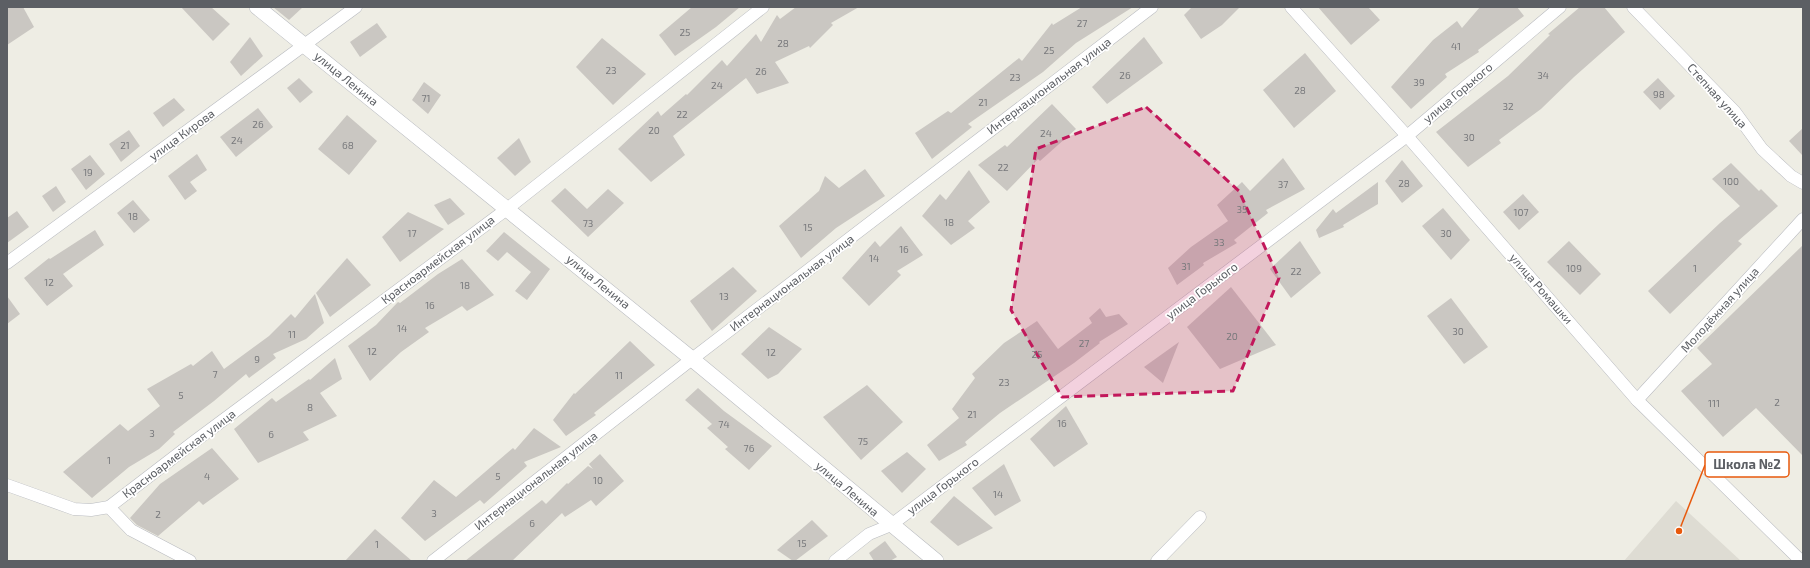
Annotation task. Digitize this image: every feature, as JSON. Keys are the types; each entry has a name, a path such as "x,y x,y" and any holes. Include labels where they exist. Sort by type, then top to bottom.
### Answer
{"street":[{"name":"улица Ленина","path":"257,7 692,359 936,561"},
{"name":"улица Кирова","path":"7,263 356,7"},
{"name":"Красноармейская улица","path":"109,507 194,441 507,209 763,7"},
{"name":"Интернациональная улица","path":"433,561 692,359 1152,7"},
{"name":"улица Ромашки","path":"1291,7 1407,136 1637,400 1801,561"},
{"name":"улица Горького","path":"835,561 869,534 891,525 1407,136 1560,7"},
{"name":"Степная улица","path":"1633,7 1735,112 1762,149 1791,176 1803,183"},
{"name":"Молодёжная улица","path":"1637,400 1803,219"},
{"path":"7,485 74,509 92,510 109,507 132,530 190,561"},
{"path":"1157,561 1200,517"}],"highlighted area":[{"path":"1146,107 1239,191 1279,278 1233,391 1062,397 1011,310 1036,149"}],"shaded area":[{"path":"1676,501 1741,561 1624,561"}],"building":[{"path":"7,7 23,7 34,27 7,45"},
{"path":"181,7 211,7 230,24 213,41"},
{"path":"273,7 303,7 289,20"},
{"path":"692,7 740,7 716,27 675,56 659,35"},
{"path":"796,7 859,7 831,23 833,25 810,48 809,46 775,62 789,83 757,94 746,78 673,136 685,155 651,182 618,149 658,111 661,116 686,94 687,95 722,60 727,66 756,34 761,42 777,15 780,19"},
{"path":"1082,7 1133,7 1076,43 1043,72 968,124 972,127 932,159 915,133 948,111 951,113 1019,58 1022,61 1052,23 1053,25"},
{"path":"1192,7 1240,7 1222,25 1201,39 1184,15"},
{"path":"1318,7 1368,7 1380,20 1351,45"},
{"path":"1480,7 1517,7 1524,16 1478,50 1479,52 1445,74 1447,77 1411,109 1391,87 1433,40 1457,21 1462,28"},
{"path":"1580,7 1604,7 1625,32 1574,77 1541,109 1499,140 1501,143 1468,167 1436,132 1508,76 1550,35 1548,34"},
{"path":"377,23 387,37 360,57 350,42"},
{"path":"250,37 263,56 241,76 230,62"},
{"path":"1144,37 1163,63 1107,104 1092,87"},
{"path":"602,38 646,74 613,105 576,67"},
{"path":"1305,53 1336,91 1294,128 1263,90"},
{"path":"299,78 313,92 300,103 287,88"},
{"path":"1658,78 1675,96 1660,110 1643,92"},
{"path":"424,82 441,95 428,114 412,100"},
{"path":"174,98 185,110 163,127 153,113"},
{"path":"1052,104 1076,129 1040,161 1038,159 1007,191 978,165 1005,145 1007,147"},
{"path":"258,108 273,127 236,157 220,137"},
{"path":"347,115 377,141 349,175 318,149"},
{"path":"1803,128 1803,156 1789,141"},
{"path":"129,130 140,146 121,162 109,144"},
{"path":"519,138 531,162 515,176 497,158"},
{"path":"197,154 207,170 190,182 197,191 185,200 168,176"},
{"path":"90,155 105,174 86,190 71,169"},
{"path":"1283,158 1305,189 1266,210 1268,213 1234,240 1237,243 1203,263 1204,265 1177,285 1168,268 1191,247 1228,221 1217,205 1242,182 1250,191"},
{"path":"1402,160 1423,186 1402,203 1385,181"},
{"path":"1731,163 1759,191 1761,189 1778,206 1738,241 1742,244 1670,314 1648,291 1740,206 1712,179"},
{"path":"865,169 885,196 836,228 801,258 779,226 819,191 825,176 839,188"},
{"path":"969,170 990,202 968,221 975,228 951,245 922,216 940,194 946,200"},
{"path":"1378,182 1378,204 1343,225 1344,227 1319,238 1316,230 1333,209 1336,213"},
{"path":"56,186 66,202 53,212 42,196"},
{"path":"565,188 587,209 608,189 624,203 588,237 551,201"},
{"path":"1523,194 1539,212 1519,230 1503,212"},
{"path":"450,198 465,214 448,225 434,205"},
{"path":"133,200 150,220 134,233 117,213"},
{"path":"1443,208 1470,240 1451,260 1422,226"},
{"path":"17,211 29,227 7,243 7,218"},
{"path":"408,212 444,229 400,262 382,237"},
{"path":"901,226 923,255 897,271 901,275 869,306 842,278 875,241 880,247"},
{"path":"95,230 104,245 63,274 73,286 47,306 24,278 49,258 50,259"},
{"path":"504,232 550,269 527,300 515,291 531,272 507,252 498,261 486,251"},
{"path":"1300,241 1321,273 1291,298 1270,269"},
{"path":"1569,241 1601,274 1580,295 1547,262"},
{"path":"1803,245 1803,456 1756,408 1723,437 1681,391 1712,364 1697,348"},
{"path":"347,258 371,285 330,317 316,293"},
{"path":"462,259 494,295 467,311 462,306 425,328 429,332 401,352 370,381 348,346 376,325 398,302 400,303 438,274"},
{"path":"733,267 757,291 712,331 690,301"},
{"path":"1231,287 1276,345 1220,369 1187,327"},
{"path":"315,294 324,323 306,339 273,354 276,358 249,378 246,374 214,401 173,432 175,434 159,449 129,467 92,498 63,472 120,424 128,431 160,406 147,389 191,364 193,366 212,351 224,369 269,336 291,314 295,318"},
{"path":"7,296 20,314 7,324"},
{"path":"1451,298 1488,347 1464,364 1427,316"},
{"path":"1100,308 1106,317 1119,314 1128,324 1099,342 1100,343 1074,363 1000,413 965,442 967,445 939,461 927,445 959,418 952,409 975,378 972,374 1004,343 1037,321 1058,349 1092,323 1089,318"},
{"path":"769,327 802,349 778,374 768,379 741,354"},
{"path":"630,341 655,365 594,413 596,415 566,436 553,420 574,393 575,394"},
{"path":"1179,342 1163,383 1144,367"},
{"path":"335,358 342,379 320,393 337,416 303,432 309,440 258,463 234,429 272,398 276,402 309,379 310,380"},
{"path":"867,385 903,422 861,460 823,417"},
{"path":"698,388 724,411 772,446 749,470 725,449 728,447 707,428 712,424 685,400"},
{"path":"1066,406 1088,444 1054,467 1030,439"},
{"path":"534,428 561,447 524,462 527,466 484,504 480,500 425,541 401,518 434,480 456,497 513,448 515,450"},
{"path":"212,448 239,479 203,505 199,501 158,536 137,525 130,518 160,484"},
{"path":"907,452 926,469 902,493 881,471"},
{"path":"600,454 624,481 596,506 591,500 565,517 562,513 512,561 465,561 542,500 546,504 567,483 568,484 588,466 593,469 589,464"},
{"path":"1004,464 1021,501 995,516 972,488"},
{"path":"954,496 993,528 958,546 930,522"},
{"path":"812,520 828,536 795,561 777,550"},
{"path":"375,529 412,561 345,561"},
{"path":"885,541 897,557 890,561 874,561 869,553"}],"place":[{"name":"Школа №2","path":"1679,531"}]}
